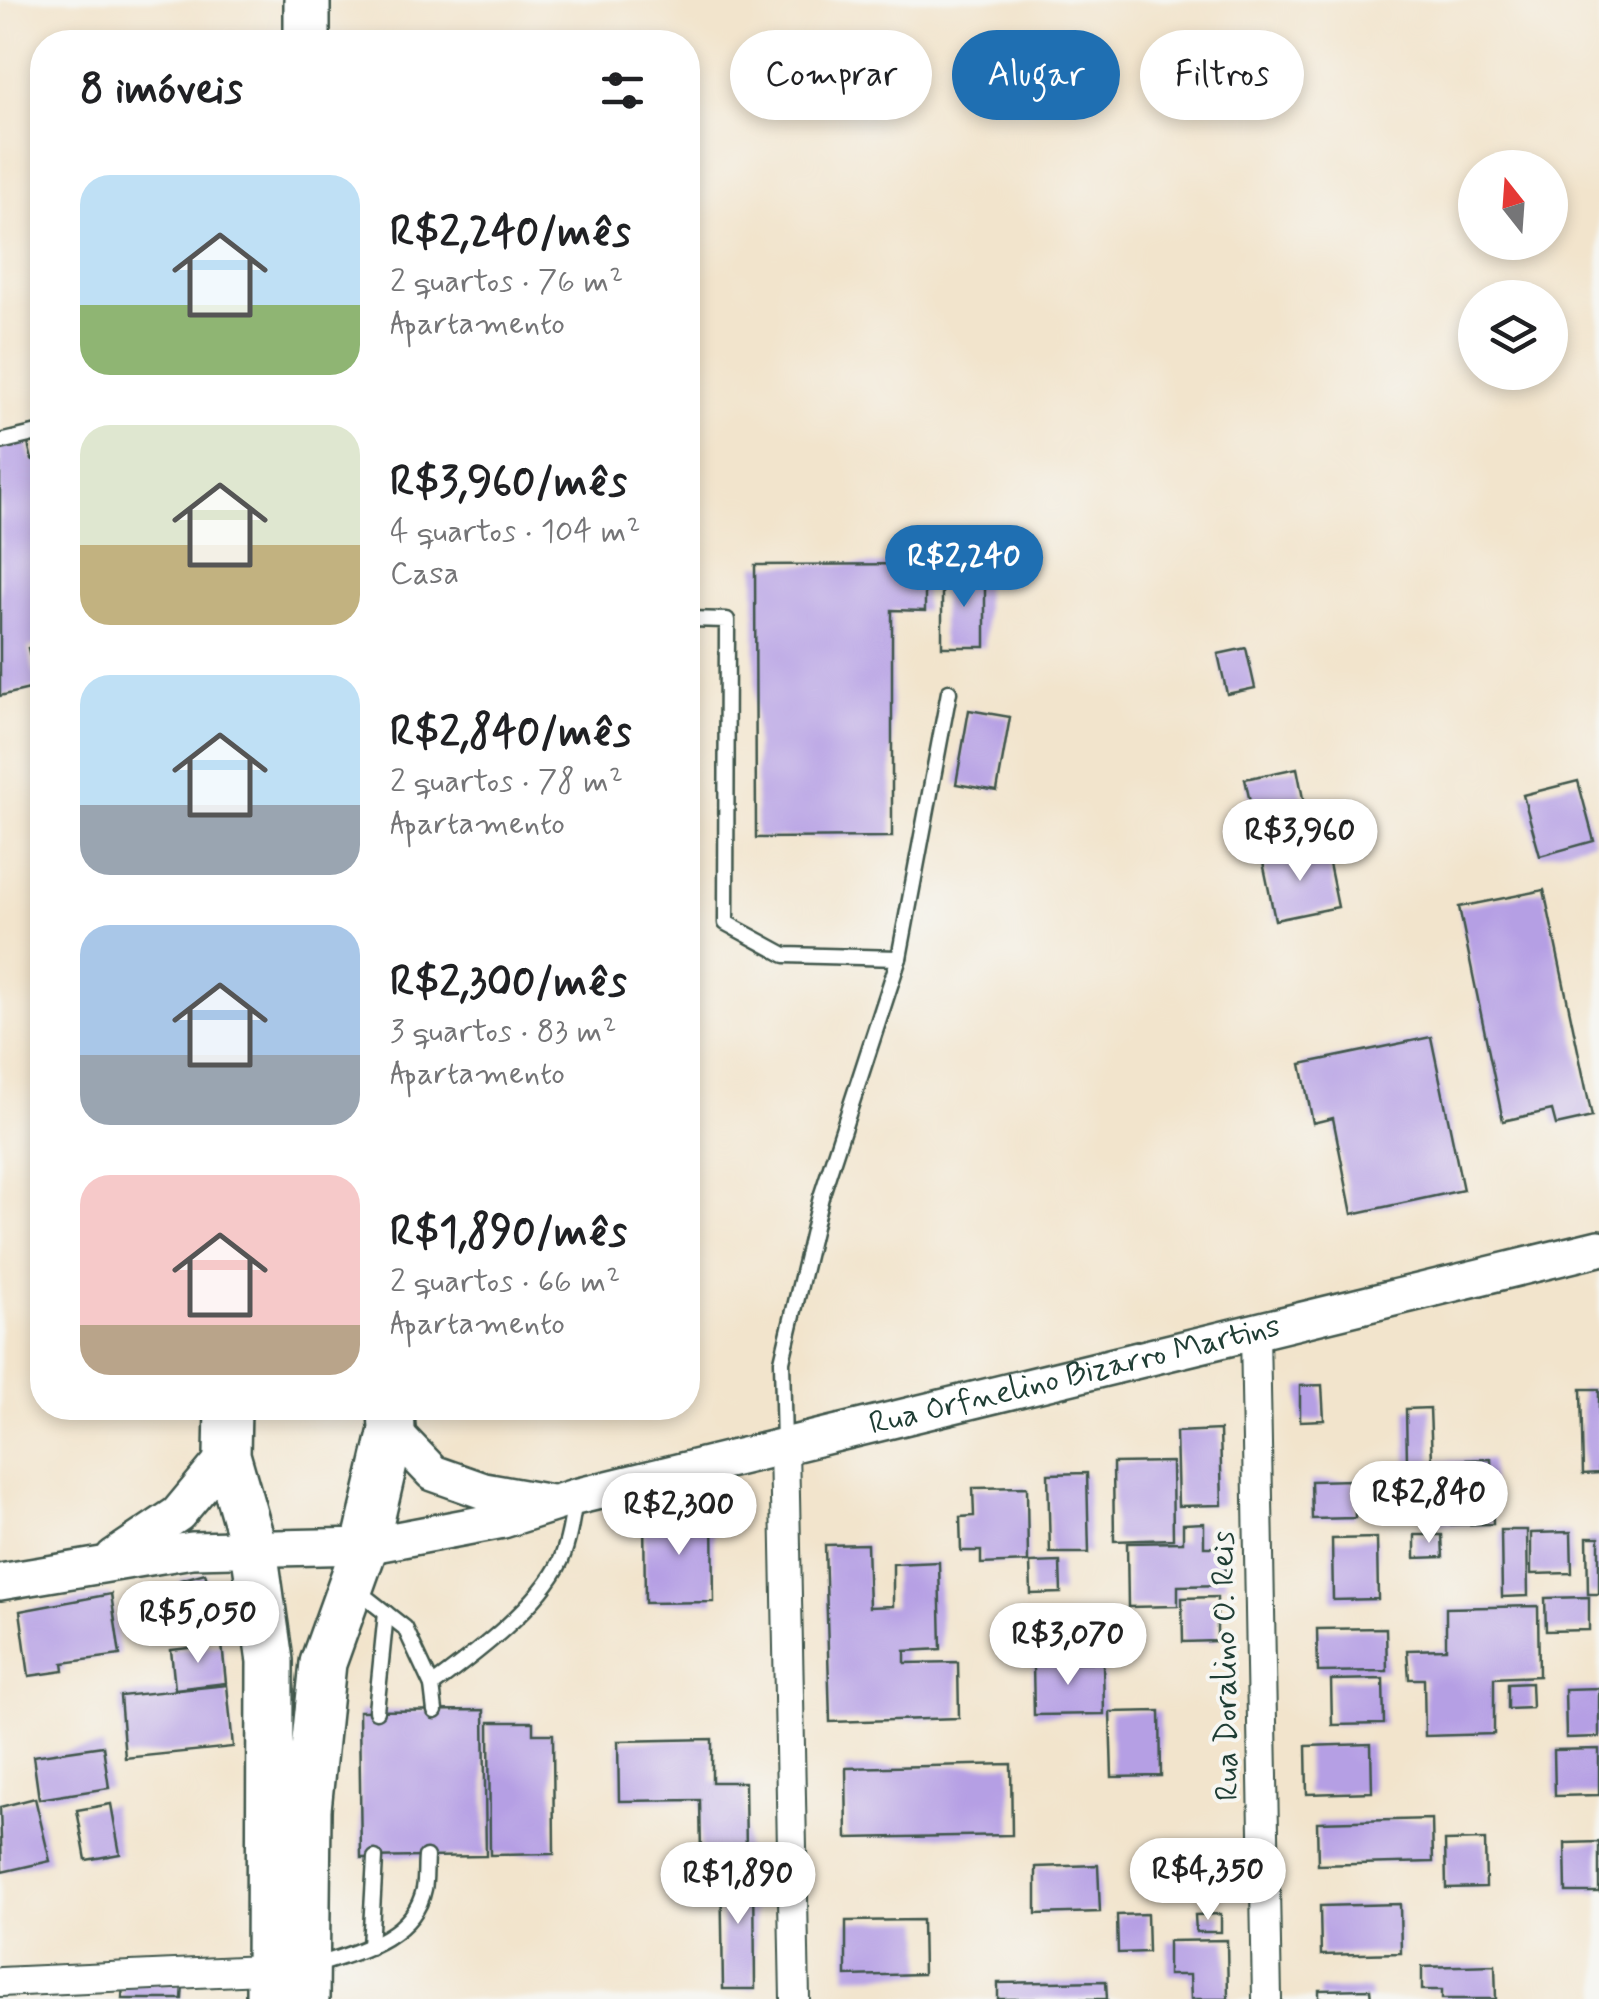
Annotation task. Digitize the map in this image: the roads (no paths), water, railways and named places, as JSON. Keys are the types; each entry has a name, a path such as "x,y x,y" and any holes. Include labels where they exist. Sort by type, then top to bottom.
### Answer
{"main road":[{"path":"307,0 307,30"},
{"path":"228,1420 227,1455 254,1549 270,1660 288,1984"},
{"path":"288,1984 323,1663 358,1566 392,1420"}],"street":[{"name":"Rua Orfnelino Bizarro Martins","path":"0,1582 192,1550 254,1549 358,1566 563,1500 1599,1248"},
{"name":"Rua Doralino O. Reis","path":"1255,1332 1267,1999"},
{"name":"Rua Orfnelino Bizarro Martins","path":"393,1420 434,1472 484,1491 563,1500"},
{"path":"784,1446 795,1999"},
{"path":"106,1564 178,1514 227,1455"},
{"path":"0,1982 288,1984"}],"lane":[{"path":"0,442 30,435"},
{"path":"700,619 728,620 726,923 786,954 899,958"},
{"path":"784,1446 782,1361 821,1197 899,958 949,692"},
{"path":"432,1686 481,1648 531,1600 560,1562 566,1543 563,1500"},
{"path":"358,1566 386,1612 405,1628 432,1686 435,1711"},
{"path":"376,1711 386,1612"},
{"path":"288,1984 370,1947 409,1922 424,1891 426,1857"},
{"path":"370,1947 375,1858"}]}
